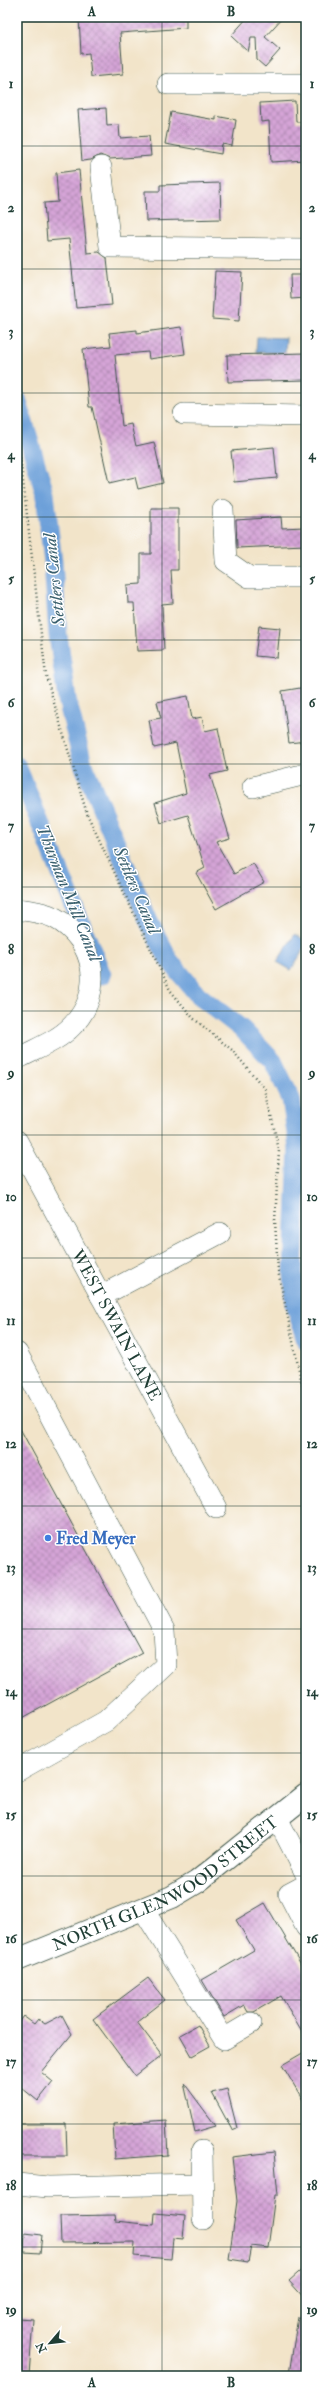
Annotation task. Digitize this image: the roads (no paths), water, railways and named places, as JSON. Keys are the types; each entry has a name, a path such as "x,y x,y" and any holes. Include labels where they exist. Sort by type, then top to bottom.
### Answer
{"main road":[{"name":"NORTH GLENWOOD STREET","path":"17,1960 172,1897 197,1882 306,1795"}],"street":[{"path":"168,84 306,84"},
{"path":"101,167 110,247 306,250"},
{"path":"184,414 306,416"},
{"path":"223,510 226,561 250,577 306,577"},
{"path":"253,787 306,774"},
{"path":"17,909 40,912 54,917 67,925 80,940 91,964 92,984 89,1001 82,1014 72,1027 17,1059"},
{"name":"WEST SWAIN LANE","path":"17,1141 216,1508"},
{"path":"101,1296 220,1232"},
{"path":"17,1353 164,1630 166,1665 106,1721 17,1771"},
{"path":"277,1818 306,1874"},
{"path":"306,1885 289,1894 306,1927"},
{"path":"143,1909 224,2039 251,2023"},
{"path":"202,2151 203,2219"},
{"path":"17,2184 48,2187 202,2184"}],"water":[{"path":"257,337 286,338 285,353 256,352"},
{"path":"295,934 306,941 306,946 291,970 277,962"}],"waterway":[{"name":"Settlers Canal","path":"17,399 45,494 53,562 58,635 67,699 83,764 149,922 169,960 198,995 243,1030 273,1061 291,1099 298,1147 293,1274 295,1303 306,1341"},
{"name":"Thurman Mill Canal","path":"17,766 102,975"}],"place":[{"name":"Fred Meyer","path":"48,1538"}]}
